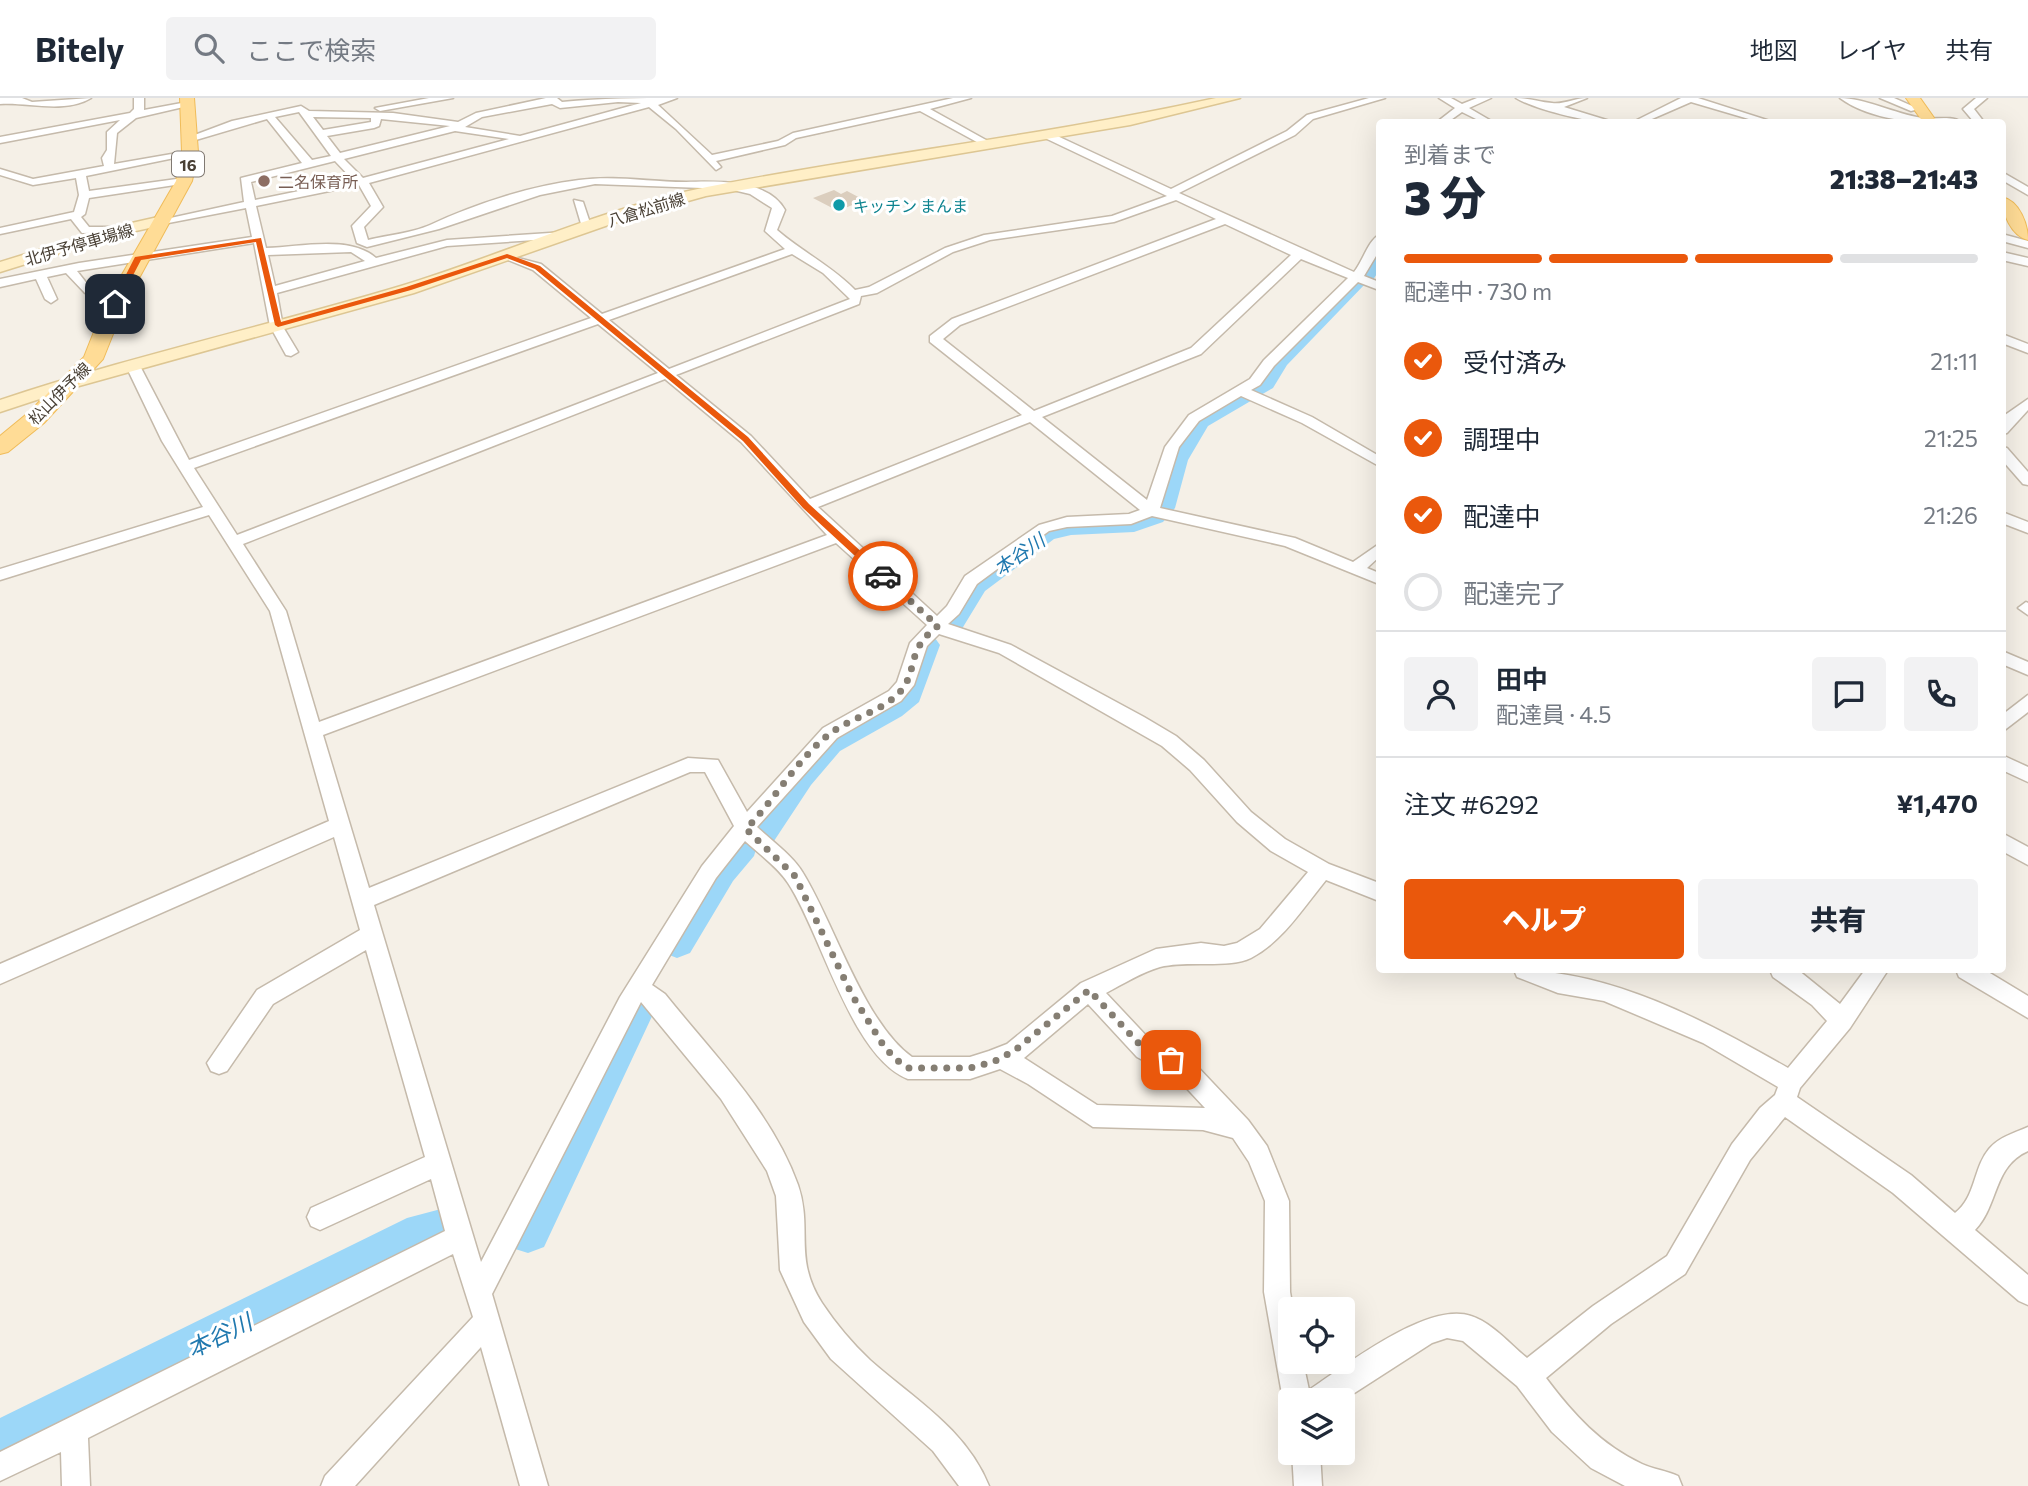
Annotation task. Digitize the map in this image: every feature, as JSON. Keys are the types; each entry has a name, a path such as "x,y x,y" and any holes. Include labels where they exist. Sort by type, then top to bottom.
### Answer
{"main road":[{"name":"八倉松前線","path":"0,406 72,382 408,289 666,202 733,186 1049,136 1234,98"},
{"name":"松山伊予線","path":"0,447 72,382 93,359 138,259 184,181 189,146 187,102"},
{"path":"2006,207 2028,234"},
{"name":"北伊予停車場線","path":"0,267 119,230 159,222"}],"street":[{"path":"0,101 42,104 86,98"},
{"path":"109,167 107,158 112,150 112,132 139,110 139,98"},
{"path":"352,114 448,98"},
{"path":"159,222 360,182 672,98"},
{"path":"709,159 780,143 793,136 921,103 933,106 966,98"},
{"path":"853,294 873,290 949,250 988,237 1102,222 1148,209 1175,195 1178,188 1291,133 1310,117 1380,98"},
{"path":"1444,98 1483,119"},
{"path":"1446,119 1462,107 1486,98"},
{"path":"1521,98 1596,119"},
{"path":"1552,108 1582,98"},
{"path":"1644,119 1690,98 1758,119"},
{"path":"1845,98 1872,114 1924,115"},
{"path":"1885,98 1924,115 1942,119"},
{"path":"1976,119 1968,109 1982,98"},
{"path":"291,352 277,325 245,180 456,126 479,116 555,101 638,99 651,105 709,159 733,186"},
{"path":"555,101 579,124"},
{"path":"0,139 128,117 187,102"},
{"path":"921,103 990,145"},
{"path":"0,172 26,183 64,172 80,173 189,146 235,123 301,110 337,156 373,195 377,207 358,226 364,248 374,262"},
{"path":"306,114 377,116 524,138"},
{"path":"319,134 370,126 376,124 377,116"},
{"path":"270,117 309,164"},
{"path":"1049,136 1299,254 1376,285"},
{"path":"0,231 79,214 84,195 80,173"},
{"path":"2006,178 2028,192"},
{"path":"84,195 184,181"},
{"path":"0,283 74,268 260,246 364,248 537,193 583,183 733,186 759,193 779,210 771,231 793,250 811,259 853,294 855,301 234,542"},
{"path":"578,202 588,227"},
{"path":"74,216 86,232 119,230"},
{"path":"1227,219 956,322 935,340 1151,511 1289,542 1376,578"},
{"path":"269,291 447,243 519,236 565,235"},
{"path":"2006,238 2028,245"},
{"path":"1151,511 1172,447 1185,428 1202,411 1255,383 1269,363 1355,278 1368,263 1376,245"},
{"path":"61,248 85,289 126,283"},
{"path":"187,466 793,250"},
{"path":"806,506 1196,351 1299,254"},
{"path":"507,256 537,267 746,439 806,506 938,626 951,634 1005,649 1169,741 1218,785 1232,804 1261,832 1322,870 1376,891"},
{"path":"2006,257 2028,262"},
{"path":"40,275 51,299"},
{"path":"2006,340 2028,349"},
{"path":"133,366 159,422 278,611 314,731 338,826 363,900 534,1486"},
{"path":"1242,391 1307,420 1376,460"},
{"path":"2006,424 2028,403"},
{"path":"2006,456 2028,483"},
{"path":"2006,478 2028,483"},
{"path":"0,575 212,509"},
{"path":"479,1293 638,987 709,872 813,749 830,733 895,696 905,685 914,652 953,610 971,580 1032,534 1067,522 1131,519 1151,511"},
{"path":"2006,519 2028,528"},
{"path":"314,731 839,536"},
{"path":"1357,568 1376,552"},
{"path":"2006,659 2028,669"},
{"path":"2015,721 2028,702"},
{"path":"2006,764 2028,775"},
{"path":"363,900 688,765 710,765 746,829 795,876 852,995 894,1058 908,1068 929,1070 970,1068 1001,1058 1014,1051 1089,990 1156,958 1242,952 1268,935 1322,870"},
{"path":"0,974 338,826"},
{"path":"2006,843 2028,857"},
{"path":"219,1063 233,1051 264,998 345,955 372,933"},
{"path":"1533,973 1558,983 1606,992 1711,1035 1788,1092 2028,1292"},
{"path":"1785,973 1820,998 1842,1021"},
{"path":"1527,1376 1602,1315 1676,1265 1741,1152 1842,1021 1875,973"},
{"path":"1972,973 2028,1008"},
{"path":"638,987 657,1001 767,1143 786,1189 791,1264 799,1288 836,1347 876,1386 921,1416 964,1464 975,1486"},
{"path":"1089,990 1145,1050 1171,1060 1186,1071 1240,1128 1258,1154 1277,1201 1277,1292 1295,1388"},
{"path":"1001,1058 1036,1076 1093,1116 1203,1119 1240,1128"},
{"path":"1955,1229 1970,1220 1978,1207 1991,1163 1999,1154 2028,1139"},
{"path":"320,1217 439,1163"},
{"path":"0,1467 460,1237"},
{"path":"335,1486 487,1321"},
{"path":"1338,1388 1426,1331 1447,1325 1469,1328 1527,1376 1562,1422 1601,1458 1641,1479 1668,1486"},
{"path":"74,1430 76,1486"},
{"path":"1307,1465 1308,1486"}],"building":[{"name":"キッチン まんま","path":"834,190 841,194 847,191 864,200 838,211 813,198"}],"waterway":[{"name":"本谷川","path":"1365,277 1376,260"},
{"name":"本谷川","path":"1252,392 1265,383 1278,361 1356,284"},
{"name":"本谷川","path":"1162,508 1176,459 1189,442 1198,422 1244,397"},
{"name":"本谷川","path":"950,625 975,585 1045,533 1071,527 1134,524 1154,516"},
{"name":"本谷川","path":"762,831 799,776 829,743 891,708 908,694 925,645"},
{"name":"本谷川","path":"677,942 721,871 742,846"},
{"name":"本谷川","path":"522,1230 528,1231 635,1012"},
{"name":"本谷川","path":"0,1444 423,1234 441,1231"}],"way so far":[{"path":"883,576 938,626 919,643 905,685 895,696 830,733 813,749 746,829 795,876 852,995 882,1043 894,1058 908,1068 970,1068 993,1062 1014,1051 1089,990 1145,1050 1171,1060"}],"place":[{"name":"二名保育所","path":"264,181"},
{"name":"キッチン まんま","path":"839,205"}],"route":[{"path":"115,304 138,259 259,239 278,325 408,289 507,256 526,262 537,267 746,439 806,506 883,576"}]}
